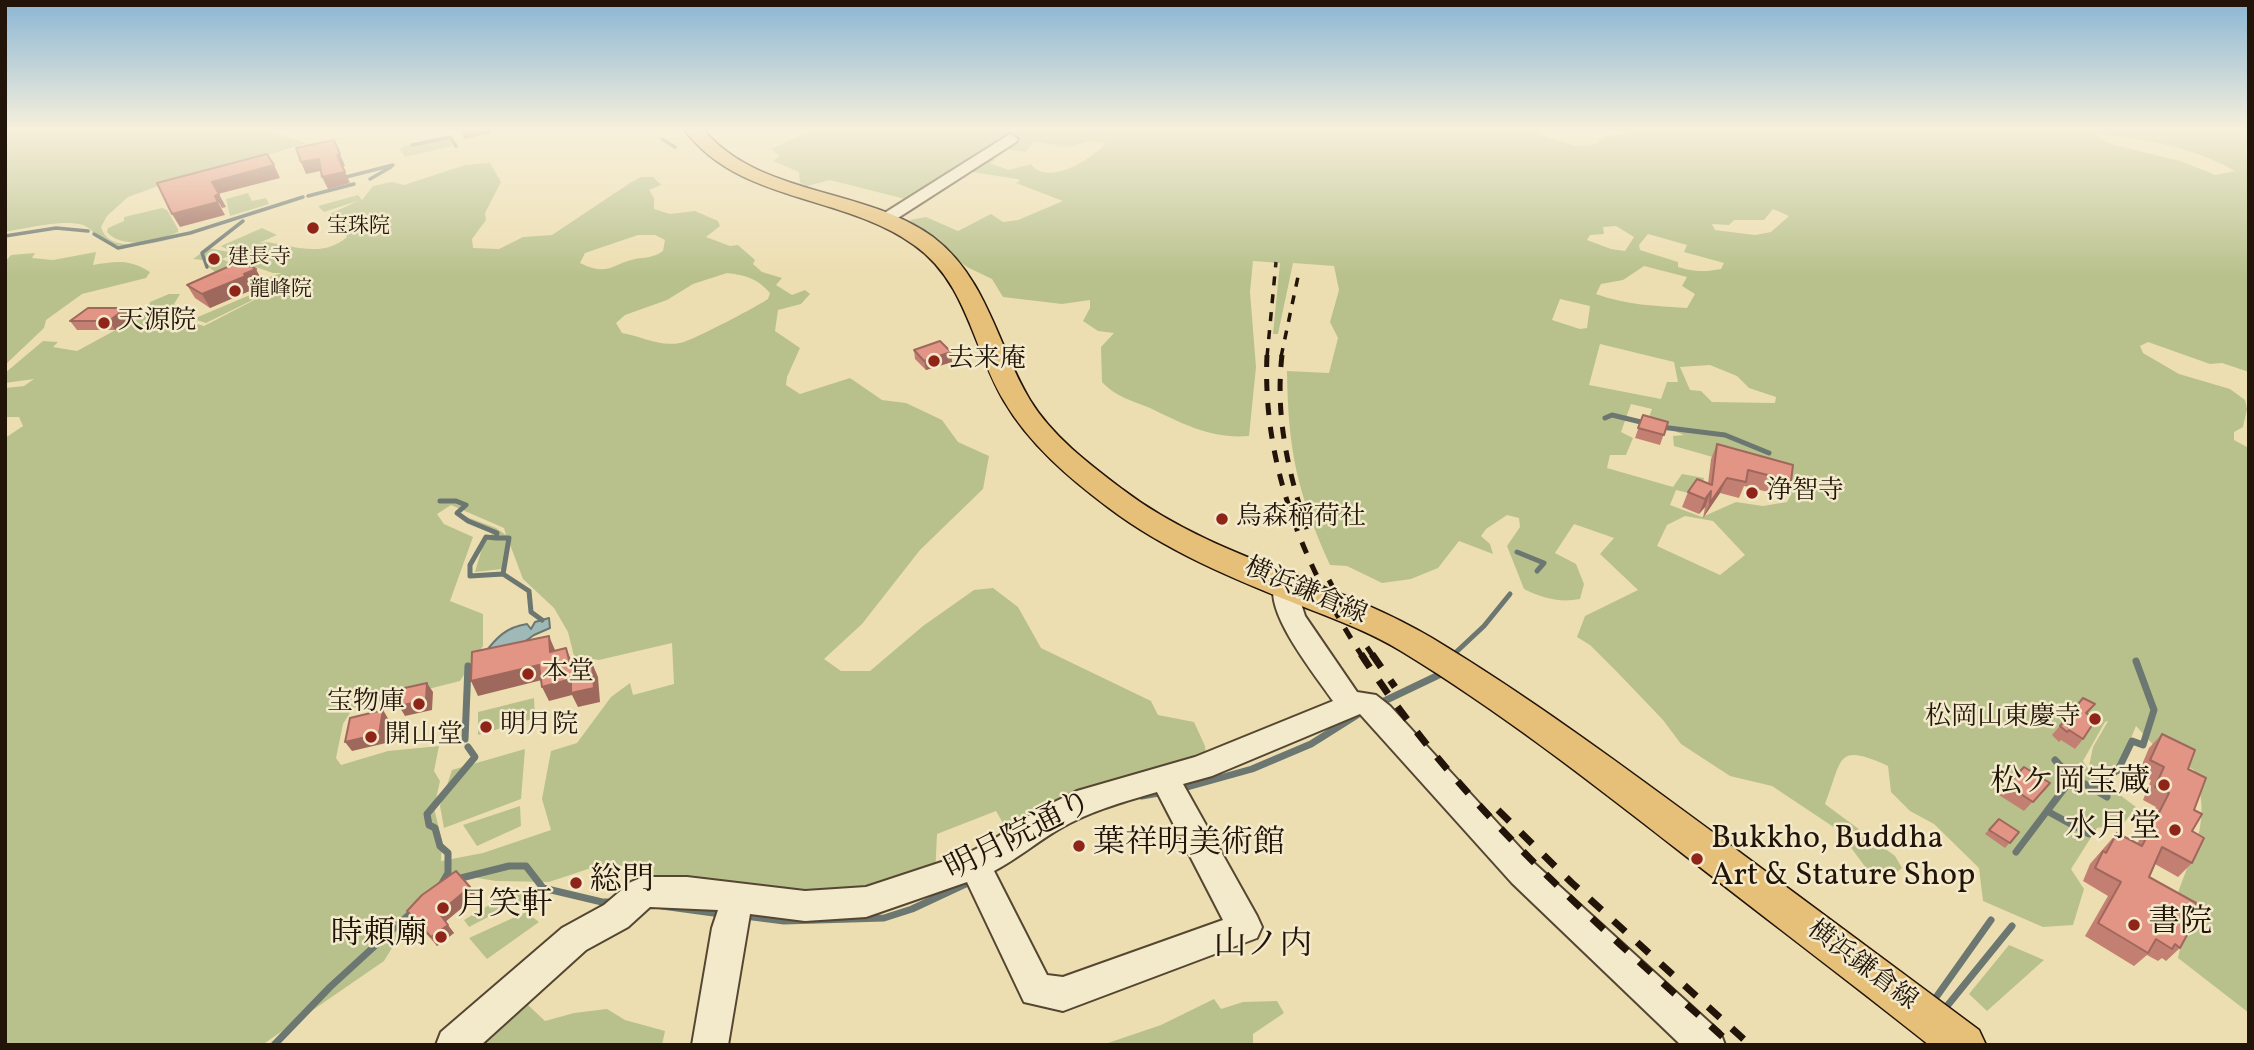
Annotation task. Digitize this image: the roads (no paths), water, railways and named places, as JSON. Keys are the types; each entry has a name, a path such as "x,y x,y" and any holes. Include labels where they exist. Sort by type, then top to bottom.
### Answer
{"main road":[{"name":"横浜鎌倉線","path":"769,178 884,219 922,239 947,261 977,307 996,362 1018,403 1036,428 1121,503 1214,555 1285,587 1368,619 1454,668 1540,724 1964,1045"}],"street":[{"path":"884,219 949,178"},
{"path":"1285,587 1288,610 1294,621 1365,706 1523,873 1707,1045"},
{"name":"明月院通り","path":"454,1045 573,939 629,904 643,892 653,891 734,913 866,902 980,874 1065,810 1087,800 1170,788 1343,709 1365,706"},
{"path":"980,874 1036,990 1063,994 1245,927 1170,788"},
{"path":"710,1045 734,913"}],"water":[{"path":"549,618 550,628 520,645 484,654 497,638 507,631 527,624 531,629 535,622"}],"waterway":[{"path":"308,196 354,184"},
{"path":"94,234 118,248 190,233 303,197"},
{"path":"207,267 202,253 243,221"},
{"path":"5,236 56,228 88,231"},
{"path":"1605,418 1612,415 1645,423"},
{"path":"1661,427 1725,435 1769,453"},
{"path":"440,501 456,501 466,505 457,513 468,521 497,533 496,538"},
{"path":"496,538 486,537 470,565 470,576 503,574"},
{"path":"496,538 509,538 503,574"},
{"path":"1517,552 1544,563 1537,571"},
{"path":"503,574 529,591 531,612 542,620"},
{"path":"1453,655 1484,626 1510,594"},
{"path":"2091,787 2118,770 2132,741 2143,745 2154,710 2136,661"},
{"path":"465,739 468,666"},
{"path":"1378,704 1445,672"},
{"path":"1180,789 1252,769 1311,744 1357,715"},
{"path":"441,885 448,873 448,853 440,846 435,828 429,825 427,814 475,757 468,747"},
{"path":"2055,760 2068,774 2107,797"},
{"path":"2047,811 2073,777"},
{"path":"1142,796 1164,792"},
{"path":"2016,852 2047,811"},
{"path":"2047,811 2089,834 2093,832"},
{"path":"457,879 509,866 526,866 543,888 602,902 614,902"},
{"path":"745,916 784,921 884,918 912,909 972,881"},
{"path":"662,906 721,914"},
{"path":"274,1045 330,987 413,911"},
{"path":"1932,1003 1991,920"},
{"path":"1943,1011 2012,926"}],"railway":[{"path":"1267,357 1276,262"},
{"path":"1281,357 1299,272"},
{"path":"1282,355 1280,400 1285,444 1307,529"},
{"path":"1267,357 1267,396 1272,435 1291,513 1322,586 1362,656"},
{"path":"1329,580 1352,623"},
{"path":"1367,647 1373,656"},
{"path":"1361,654 1400,710 1486,813 1582,909 1732,1045"},
{"path":"1372,654 1395,687"},
{"path":"1498,810 1572,883 1750,1045"}],"place":[{"name":"宝珠院","path":"313,228"},
{"name":"建長寺","path":"214,259"},
{"name":"龍峰院","path":"235,291"},
{"name":"天源院","path":"104,323"},
{"name":"去来庵","path":"934,361"},
{"name":"浄智寺","path":"1752,493"},
{"name":"烏森稲荷社","path":"1222,519"},
{"name":"本堂","path":"528,674"},
{"name":"宝物庫","path":"419,704"},
{"name":"松岡山東慶寺","path":"2095,719"},
{"name":"明月院","path":"486,727"},
{"name":"開山堂","path":"371,737"},
{"name":"松ケ岡宝蔵","path":"2164,785"},
{"name":"水月堂","path":"2175,830"},
{"name":"葉祥明美術館","path":"1079,846"},
{"name":"Bukkho, Buddha Art & Stature Shop","path":"1697,859"},
{"name":"総門","path":"576,883"},
{"name":"月笑軒","path":"443,908"},
{"name":"書院","path":"2134,925"},
{"name":"時頼廟","path":"441,937"}],"district":[{"name":"山ノ内","path":"1263,948"}]}
